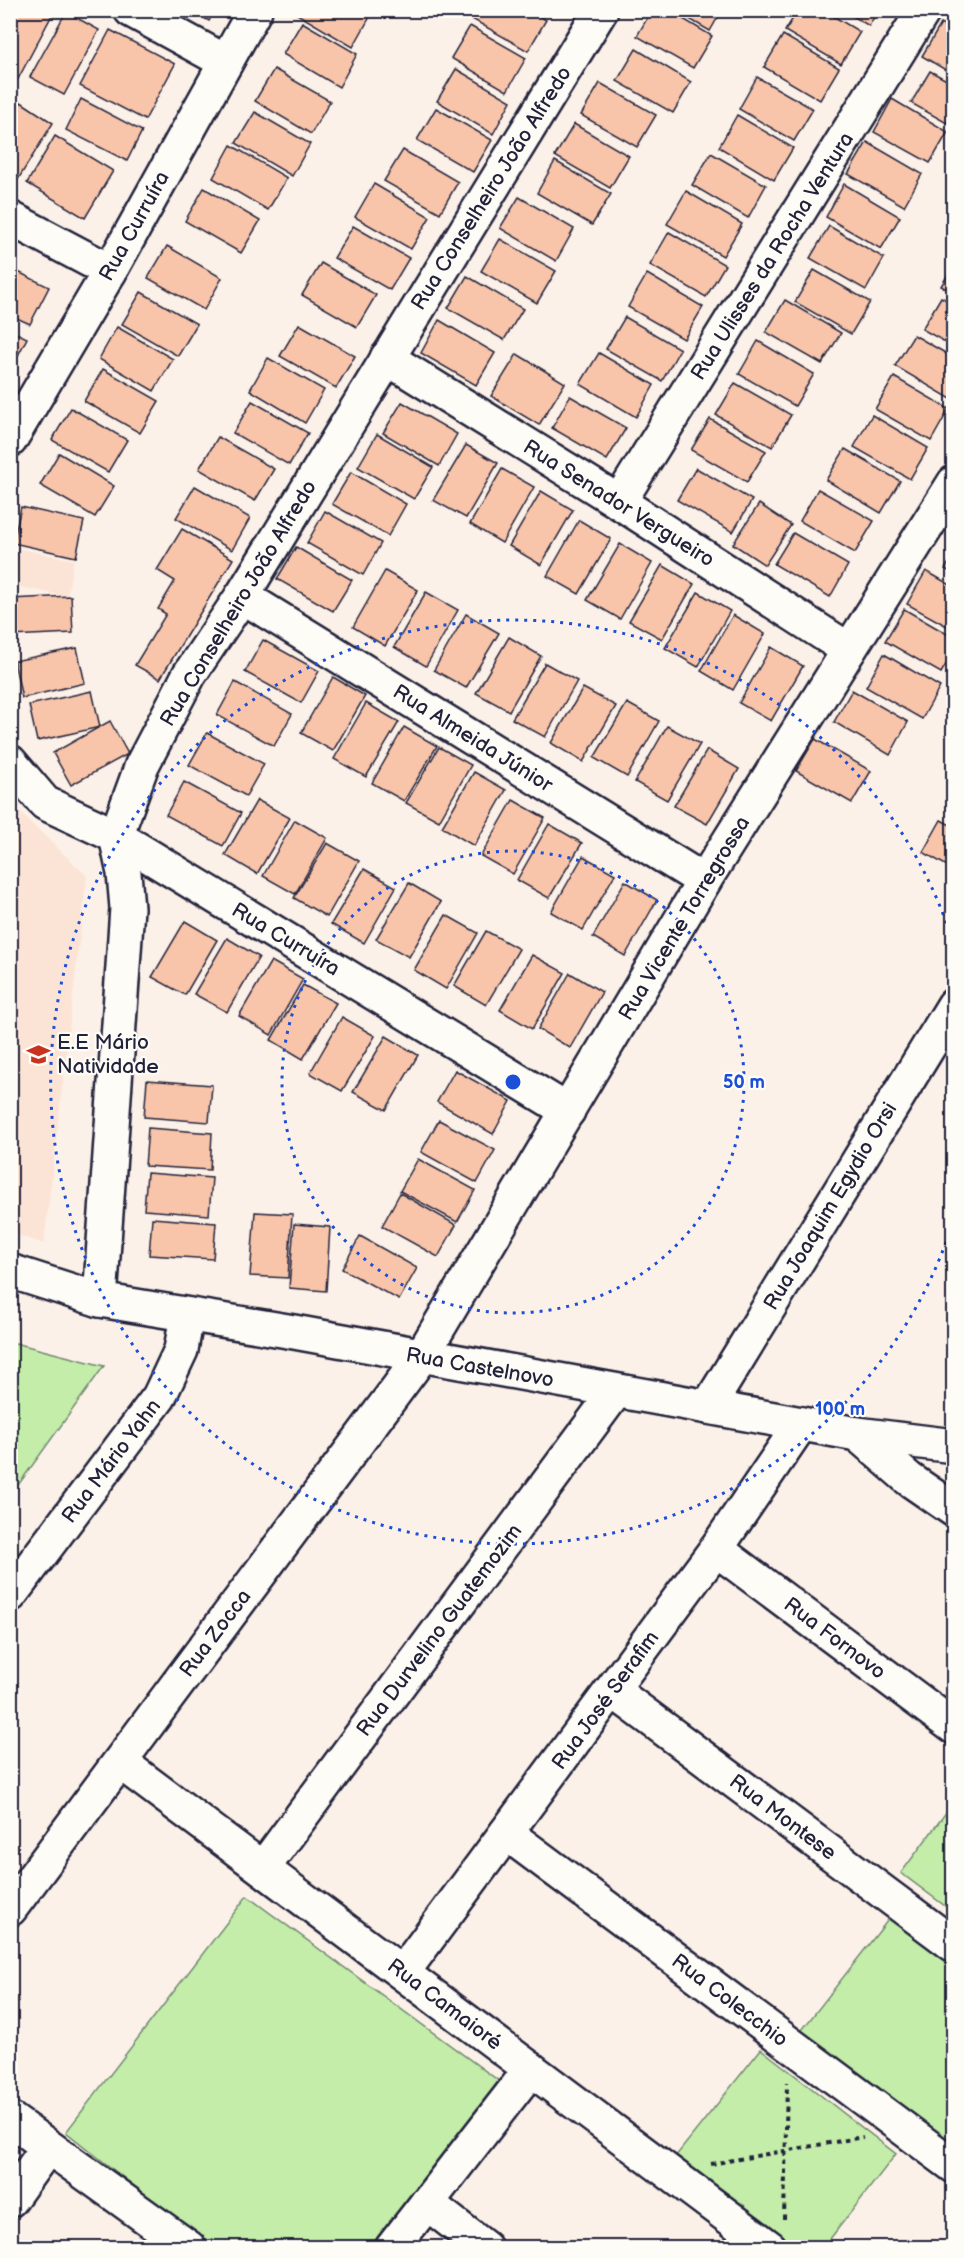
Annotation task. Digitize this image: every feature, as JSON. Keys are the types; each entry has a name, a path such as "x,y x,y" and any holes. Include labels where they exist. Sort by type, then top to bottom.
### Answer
{"street":[{"path":"131,10 226,62"},
{"name":"Rua Curruíra","path":"10,440 110,271 255,10"},
{"name":"Rua Conselheiro João Alfredo","path":"116,836 142,765 189,675 242,596 600,10"},
{"name":"Rua Ulisses da Rocha Ventura","path":"620,502 924,10"},
{"path":"10,218 110,271"},
{"name":"Rua Senador Vergueiro","path":"387,358 620,502 849,650"},
{"name":"Rua Vicente Torregrossa","path":"420,1357 704,881 954,483"},
{"name":"Rua Almeida Júnior","path":"242,596 704,881"},
{"name":"Rua Curruíra","path":"10,762 45,803 116,836 568,1111"},
{"path":"100,1300 127,908 124,873 116,836"},
{"name":"Rua Joaquim Egydio Orsi","path":"708,1407 954,1005"},
{"name":"Rua Castelnovo","path":"10,1271 100,1300 294,1332 420,1357 857,1434 954,1446"},
{"name":"Rua Mário Yahn","path":"10,1595 159,1397 181,1350 187,1315"},
{"name":"Rua Zocca","path":"10,1909 420,1357"},
{"name":"Rua Durvelino Guatemozim","path":"263,1869 616,1391"},
{"name":"Rua José Serafim","path":"403,1972 716,1549 801,1424"},
{"path":"857,1434 909,1479 954,1510"},
{"name":"Rua Fornovo","path":"716,1549 954,1727"},
{"name":"Rua Montese","path":"612,1690 954,1945"},
{"name":"Rua Camaioré","path":"120,1762 669,2172 777,2237"},
{"name":"Rua Colecchio","path":"506,1833 954,2166"},
{"path":"392,2247 531,2069"},
{"path":"10,2119 189,2247"},
{"path":"10,2200 48,2147"},
{"path":"427,2203 485,2247"}],"path":[{"path":"777,2237 785,2151 788,2043"},
{"path":"669,2172 905,2130"}],"shaded area":[{"path":"11,547 74,560 67,597 11,585"},
{"name":"E.E Mário Natividade","path":"10,803 87,876 44,1244 11,1233"}],"green space":[{"path":"10,1342 104,1366 11,1495"},
{"path":"953,1803 953,1912 901,1873"},
{"path":"247,1896 503,2084 376,2247 211,2247 66,2132"},
{"path":"891,1916 953,1964 953,2155 798,2035"},
{"path":"761,2049 896,2154 823,2248 791,2247 675,2157"}],"building":[{"path":"11,10 48,10 53,13 18,79 10,75"},
{"path":"190,10 215,10 209,21"},
{"path":"299,10 364,10 371,15 353,47 297,14"},
{"path":"477,10 530,10 546,20 528,51 472,19"},
{"path":"652,10 668,10 712,36 693,68 637,36"},
{"path":"674,10 722,10 710,31"},
{"path":"798,10 823,10 860,32 841,64 785,31"},
{"path":"843,10 878,10 869,26"},
{"path":"66,12 99,30 64,95 30,77"},
{"path":"302,22 357,54 339,87 283,54"},
{"path":"941,24 954,32 954,75 922,56"},
{"path":"470,26 526,58 507,91 451,58"},
{"path":"110,30 175,64 145,120 80,86"},
{"path":"783,35 839,68 820,100 764,67"},
{"path":"636,49 691,82 673,113 617,81"},
{"path":"274,69 330,101 311,134 255,101"},
{"path":"456,69 511,101 493,134 437,101"},
{"path":"930,71 954,84 954,127 911,103"},
{"path":"757,77 813,109 794,141 739,109"},
{"path":"600,83 656,115 637,147 581,115"},
{"path":"81,99 142,131 127,161 66,130"},
{"path":"892,99 948,132 930,163 874,132"},
{"path":"21,102 53,123 14,186 10,183 10,119"},
{"path":"436,108 492,140 473,172 417,140"},
{"path":"255,112 310,144 292,176 236,143"},
{"path":"737,115 793,148 774,180 719,147"},
{"path":"574,124 629,156 610,188 555,156"},
{"path":"55,136 113,171 85,218 27,183"},
{"path":"867,142 922,174 904,206 848,174"},
{"path":"231,145 287,178 268,210 213,178"},
{"path":"403,150 458,182 440,213 384,181"},
{"path":"711,153 766,185 748,218 692,185"},
{"path":"555,161 611,194 592,225 537,193"},
{"path":"374,184 430,217 411,249 355,217"},
{"path":"844,184 900,217 881,249 826,217"},
{"path":"204,188 260,221 241,253 185,221"},
{"path":"686,191 742,224 723,256 667,224"},
{"path":"519,197 574,229 556,261 500,228"},
{"path":"353,226 409,258 390,290 334,258"},
{"path":"829,226 884,258 866,290 810,258"},
{"path":"669,232 725,265 706,297 650,265"},
{"path":"500,239 556,271 537,303 481,271"},
{"path":"167,246 222,278 204,310 148,278"},
{"path":"321,263 376,295 357,327 302,295"},
{"path":"954,265 954,293 941,286"},
{"path":"10,268 49,287 30,324 10,315"},
{"path":"814,270 870,302 851,334 795,302"},
{"path":"647,274 703,307 684,339 628,307"},
{"path":"467,276 523,309 504,340 448,308"},
{"path":"141,292 197,324 178,356 122,324"},
{"path":"941,297 954,304 954,347 922,329"},
{"path":"785,300 841,333 822,364 766,332"},
{"path":"625,317 680,349 662,381 606,349"},
{"path":"439,320 495,353 476,385 421,353"},
{"path":"299,324 355,356 336,388 280,356"},
{"path":"117,327 173,359 154,391 99,359"},
{"path":"10,330 27,338 10,371"},
{"path":"914,335 954,358 954,394 951,399 895,366"},
{"path":"758,341 814,374 795,406 739,374"},
{"path":"599,353 654,385 636,417 580,384"},
{"path":"517,354 565,383 539,425 491,396"},
{"path":"268,358 324,390 305,423 250,390"},
{"path":"103,369 159,401 140,433 84,401"},
{"path":"894,377 949,409 931,441 875,409"},
{"path":"735,383 791,415 772,447 716,415"},
{"path":"570,396 626,428 607,460 552,428"},
{"path":"252,401 308,433 289,465 233,433"},
{"path":"402,402 457,434 439,466 383,433"},
{"path":"71,408 127,440 108,472 52,440"},
{"path":"872,415 928,448 910,479 854,447"},
{"path":"710,419 766,451 747,482 691,450"},
{"path":"377,434 433,467 414,499 358,467"},
{"path":"218,437 274,469 255,501 199,469"},
{"path":"466,445 498,463 466,518 433,500"},
{"path":"845,449 900,481 881,513 826,480"},
{"path":"59,453 114,486 95,517 40,485"},
{"path":"696,468 752,500 733,532 677,500"},
{"path":"502,469 534,487 502,543 470,524"},
{"path":"351,472 406,504 388,536 332,504"},
{"path":"195,486 250,518 232,550 176,518"},
{"path":"818,489 874,521 855,553 800,521"},
{"path":"541,491 573,510 541,565 509,546"},
{"path":"759,504 791,525 765,565 733,544"},
{"path":"21,507 84,521 76,557 13,543"},
{"path":"325,511 381,543 363,575 307,543"},
{"path":"579,520 611,539 579,594 547,576"},
{"path":"182,529 233,559 160,679 135,665 166,614 158,609 175,581 157,570"},
{"path":"793,533 848,565 830,597 774,564"},
{"path":"620,544 652,563 620,619 587,600"},
{"path":"296,547 352,580 333,611 277,579"},
{"path":"954,555 954,574 945,569"},
{"path":"662,565 694,584 662,639 629,621"},
{"path":"385,571 418,590 385,646 353,627"},
{"path":"926,571 954,587 954,630 907,604"},
{"path":"426,592 458,610 426,666 394,647"},
{"path":"698,592 730,611 698,667 665,648"},
{"path":"71,596 73,633 10,636 10,599"},
{"path":"904,609 954,638 954,651 941,673 885,641"},
{"path":"466,614 499,633 466,688 434,670"},
{"path":"733,615 765,634 733,690 701,671"},
{"path":"509,637 541,656 509,711 476,693"},
{"path":"263,640 319,671 301,703 245,672"},
{"path":"771,647 803,666 771,721 739,703"},
{"path":"77,648 85,683 22,698 14,661"},
{"path":"884,654 940,687 922,719 866,687"},
{"path":"545,663 577,681 545,737 512,719"},
{"path":"333,677 365,696 333,751 301,733"},
{"path":"235,682 292,714 274,746 217,715"},
{"path":"583,688 616,706 583,762 551,743"},
{"path":"852,690 908,722 890,755 834,722"},
{"path":"92,691 100,727 37,741 29,705"},
{"path":"366,703 399,722 366,777 334,759"},
{"path":"627,703 659,721 627,777 594,758"},
{"path":"110,721 128,754 71,785 53,753"},
{"path":"667,726 700,744 667,800 635,782"},
{"path":"404,727 437,746 404,801 372,783"},
{"path":"207,733 264,764 246,796 189,765"},
{"path":"815,739 871,771 852,803 796,771"},
{"path":"439,747 471,765 439,821 406,803"},
{"path":"707,750 739,769 707,824 674,806"},
{"path":"474,772 506,790 474,846 442,827"},
{"path":"184,782 241,813 223,846 166,815"},
{"path":"257,800 290,818 257,874 225,855"},
{"path":"513,800 545,818 513,874 481,856"},
{"path":"295,820 327,838 295,894 263,876"},
{"path":"941,820 954,827 954,870 923,852"},
{"path":"549,824 582,843 549,898 517,880"},
{"path":"327,843 359,861 327,917 294,898"},
{"path":"583,856 615,874 583,930 551,912"},
{"path":"364,869 396,887 364,943 331,924"},
{"path":"625,881 657,900 625,956 593,937"},
{"path":"409,883 441,902 409,957 376,939"},
{"path":"446,915 478,933 446,989 414,970"},
{"path":"185,921 217,940 185,995 152,977"},
{"path":"486,931 519,949 486,1005 454,986"},
{"path":"227,938 259,957 227,1012 194,994"},
{"path":"532,955 565,973 532,1029 500,1010"},
{"path":"271,961 303,979 271,1035 239,1016"},
{"path":"570,973 602,992 570,1048 538,1029"},
{"path":"303,985 336,1003 303,1059 271,1040"},
{"path":"342,1017 375,1036 342,1091 310,1073"},
{"path":"386,1036 418,1055 386,1110 353,1092"},
{"path":"455,1070 511,1101 493,1134 437,1102"},
{"path":"147,1080 212,1085 209,1122 144,1117"},
{"path":"439,1120 495,1150 477,1183 421,1152"},
{"path":"148,1128 212,1133 210,1170 145,1166"},
{"path":"418,1159 475,1190 457,1222 400,1191"},
{"path":"147,1173 212,1178 209,1215 144,1210"},
{"path":"400,1193 456,1225 438,1257 382,1226"},
{"path":"255,1212 292,1214 288,1278 250,1276"},
{"path":"152,1218 216,1223 213,1259 149,1255"},
{"path":"294,1224 330,1227 326,1291 289,1288"},
{"path":"360,1236 417,1268 399,1300 342,1269"}],"place":[{"name":"E.E Mário Natividade","path":"39,1054"}]}
